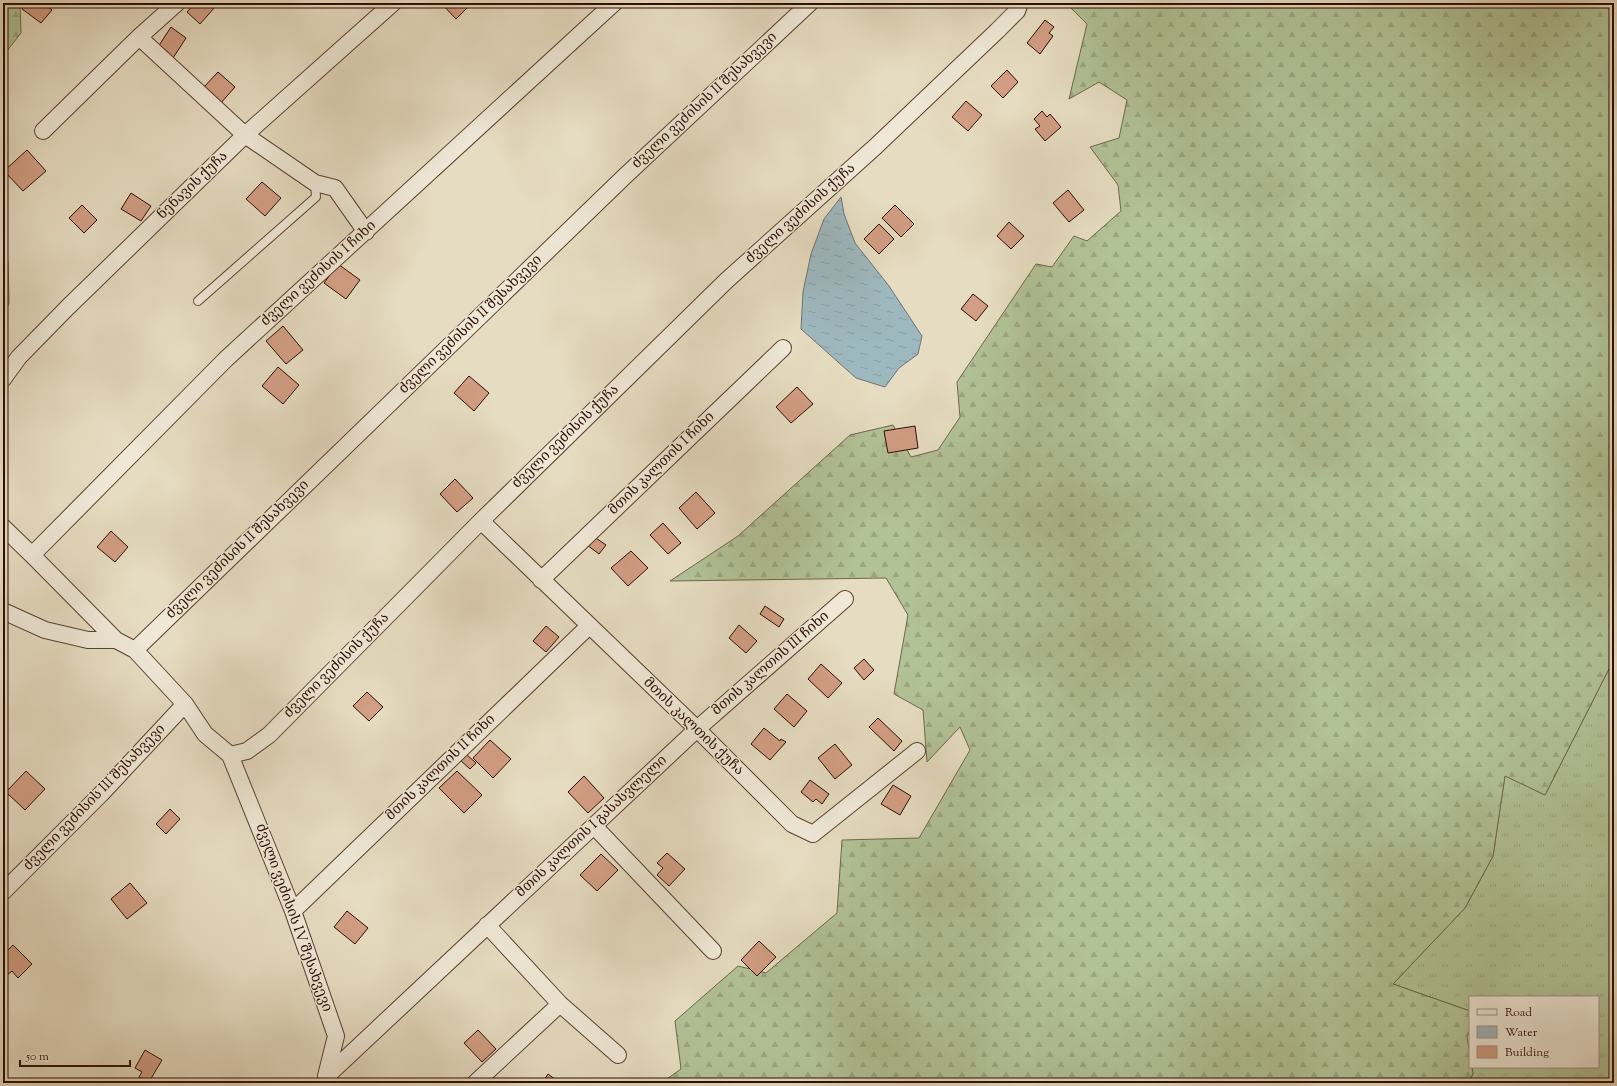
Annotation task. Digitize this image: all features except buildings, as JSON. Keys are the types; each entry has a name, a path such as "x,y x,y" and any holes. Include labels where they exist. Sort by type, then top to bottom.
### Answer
{"street":[{"path":"43,131 139,37 178,3"},
{"name":"ნენავის ქუჩა","path":"3,379 19,357 68,306 245,135 393,3"},
{"name":"ძველი ვეძისის I ჩიხი","path":"32,555 226,359 614,3"},
{"name":"ძველი ვეძისის II შესახვევი","path":"134,650 625,176 810,3"},
{"name":"ძველი ვეძისის ქუჩა","path":"230,755 247,751 269,735 481,521 726,281 875,147 997,31 1017,11 1020,3"},
{"path":"139,37 245,135 315,184 334,188 366,232"},
{"name":"მთის კალთის I ჩიხი","path":"541,580 783,348"},
{"name":"მთის კალთის ქუჩა","path":"481,521 697,729 792,824 814,834 918,751"},
{"path":"3,527 116,640 134,650 185,704 205,734 230,755"},
{"name":"მთის კალთის III ჩიხი","path":"697,729 845,599"},
{"path":"3,611 45,630 88,640 116,640"},
{"name":"მთის კალთის II ჩიხი","path":"293,911 589,626"},
{"name":"ძველი ვეძისის III შესახვევი","path":"3,892 101,794 185,704"},
{"name":"მთის კალთის I გასასვლელი","path":"325,1079 697,729"},
{"name":"ძველი ვეძისის IV შესახვევი","path":"230,755 293,911 336,1036 325,1079"},
{"path":"594,826 713,951"},
{"path":"487,925 560,1004 618,1055"},
{"path":"475,1083 560,1004"}],"lane":[{"path":"198,300 316,198 315,184"}],"green space":[{"path":"3,3 20,3 21,33 3,56"},
{"path":"1066,3 1614,3 1614,659 1545,795 1505,776 1493,856 1465,908 1393,984 1469,1011 1469,1033 1467,1037 1469,1049 1469,1068 1472,1068 1473,1074 1468,1083 661,1083 681,1069 675,1021 738,966 766,973 837,913 842,840 919,838 970,750 960,727 927,762 923,710 894,694 908,615 886,578 670,581 738,536 850,435 893,425 911,457 938,450 960,417 957,382 1036,264 1052,267 1074,236 1087,241 1121,211 1118,185 1090,147 1119,138 1127,100 1099,82 1069,99 1087,24"},
{"path":"3,248 8,261 9,303 3,320"},
{"path":"1614,659 1614,1083 1468,1083 1473,1074 1472,1068 1599,1068 1599,996 1469,996 1469,1011 1393,984 1465,908 1493,856 1505,775 1545,795"}],"water":[{"path":"841,197 844,214 855,243 889,286 922,336 918,354 899,368 885,387 856,378 801,329 803,292 811,254 824,219"}]}
